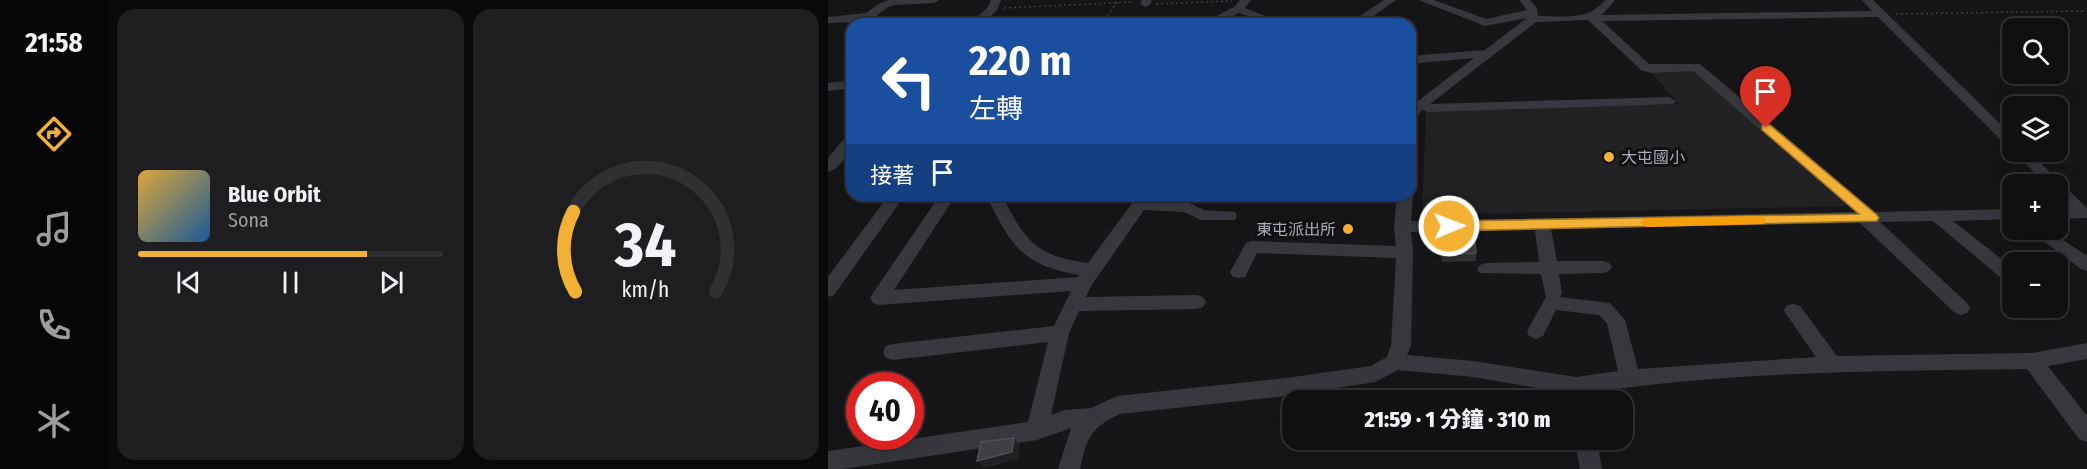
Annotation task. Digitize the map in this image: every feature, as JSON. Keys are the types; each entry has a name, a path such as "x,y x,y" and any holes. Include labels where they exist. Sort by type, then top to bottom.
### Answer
{"street":[{"path":"862,18 870,16 884,4 934,0"},
{"path":"1217,18 1238,9 1246,0"},
{"path":"1363,18 1390,0"},
{"path":"1424,0 1485,23 1533,16 1592,18 1881,14"},
{"path":"1524,0 1533,16"},
{"path":"1592,18 1603,12 1610,0"},
{"path":"1867,0 2002,133"},
{"path":"982,18 995,4"},
{"path":"1238,9 1263,18"},
{"path":"1416,109 1491,52 1533,16"},
{"path":"1592,18 1645,67 1651,69 1696,67 1868,218 1961,308"},
{"path":"828,20 846,20"},
{"path":"1416,59 1491,52"},
{"path":"830,89 846,85"},
{"path":"1421,104 1428,108 1669,101"},
{"path":"828,167 846,145"},
{"path":"2031,162 2044,174"},
{"path":"2068,197 2085,213"},
{"path":"828,290 893,201"},
{"path":"944,201 879,298 1087,277"},
{"path":"997,201 1018,238 1029,250 1047,261 1087,277"},
{"path":"1037,430 1060,333 1087,277 1141,201"},
{"path":"1148,201 1186,207 1201,215 1229,216"},
{"path":"1395,362 1401,345 1405,252 1402,227 1404,201"},
{"path":"2068,214 2085,213"},
{"path":"1402,227 2002,214"},
{"path":"1938,217 2002,269"},
{"path":"1542,224 1553,293"},
{"path":"2051,240 2087,265"},
{"path":"1239,272 1252,247 1405,252"},
{"path":"1486,269 1603,267"},
{"path":"1074,304 1197,302"},
{"path":"1536,331 1551,303 1604,308 1616,320 1630,378"},
{"path":"1793,311 1832,364"},
{"path":"893,351 1060,333"},
{"path":"1588,390 1630,378 1832,364 2032,361 2087,351"},
{"path":"2032,361 2087,432"},
{"path":"828,461 1037,430 1064,419 1091,417 1117,405 1286,387 1375,374 1395,362 1473,369 1564,390"},
{"path":"1069,469 1077,436 1091,417"},
{"path":"1588,450 1591,469"}],"path":[{"path":"995,4 1246,0"},
{"path":"1107,18 1118,3"},
{"path":"1881,14 2087,11"}],"shaded area":[{"name":"大屯國小","path":"1693,69 1848,206 1422,215 1426,109 1679,104 1651,72"}],"building":[{"path":"1474,233 1476,253 1442,255 1441,234"},
{"path":"1014,438 1012,452 977,461 981,442"}],"slow traffic":[{"path":"1647,222 1759,220"}],"place":[{"name":"大屯國小","path":"1609,157"},
{"name":"東屯派出所","path":"1348,229"}],"route":[{"path":"1449,226 1872,218 1766,128"}]}
